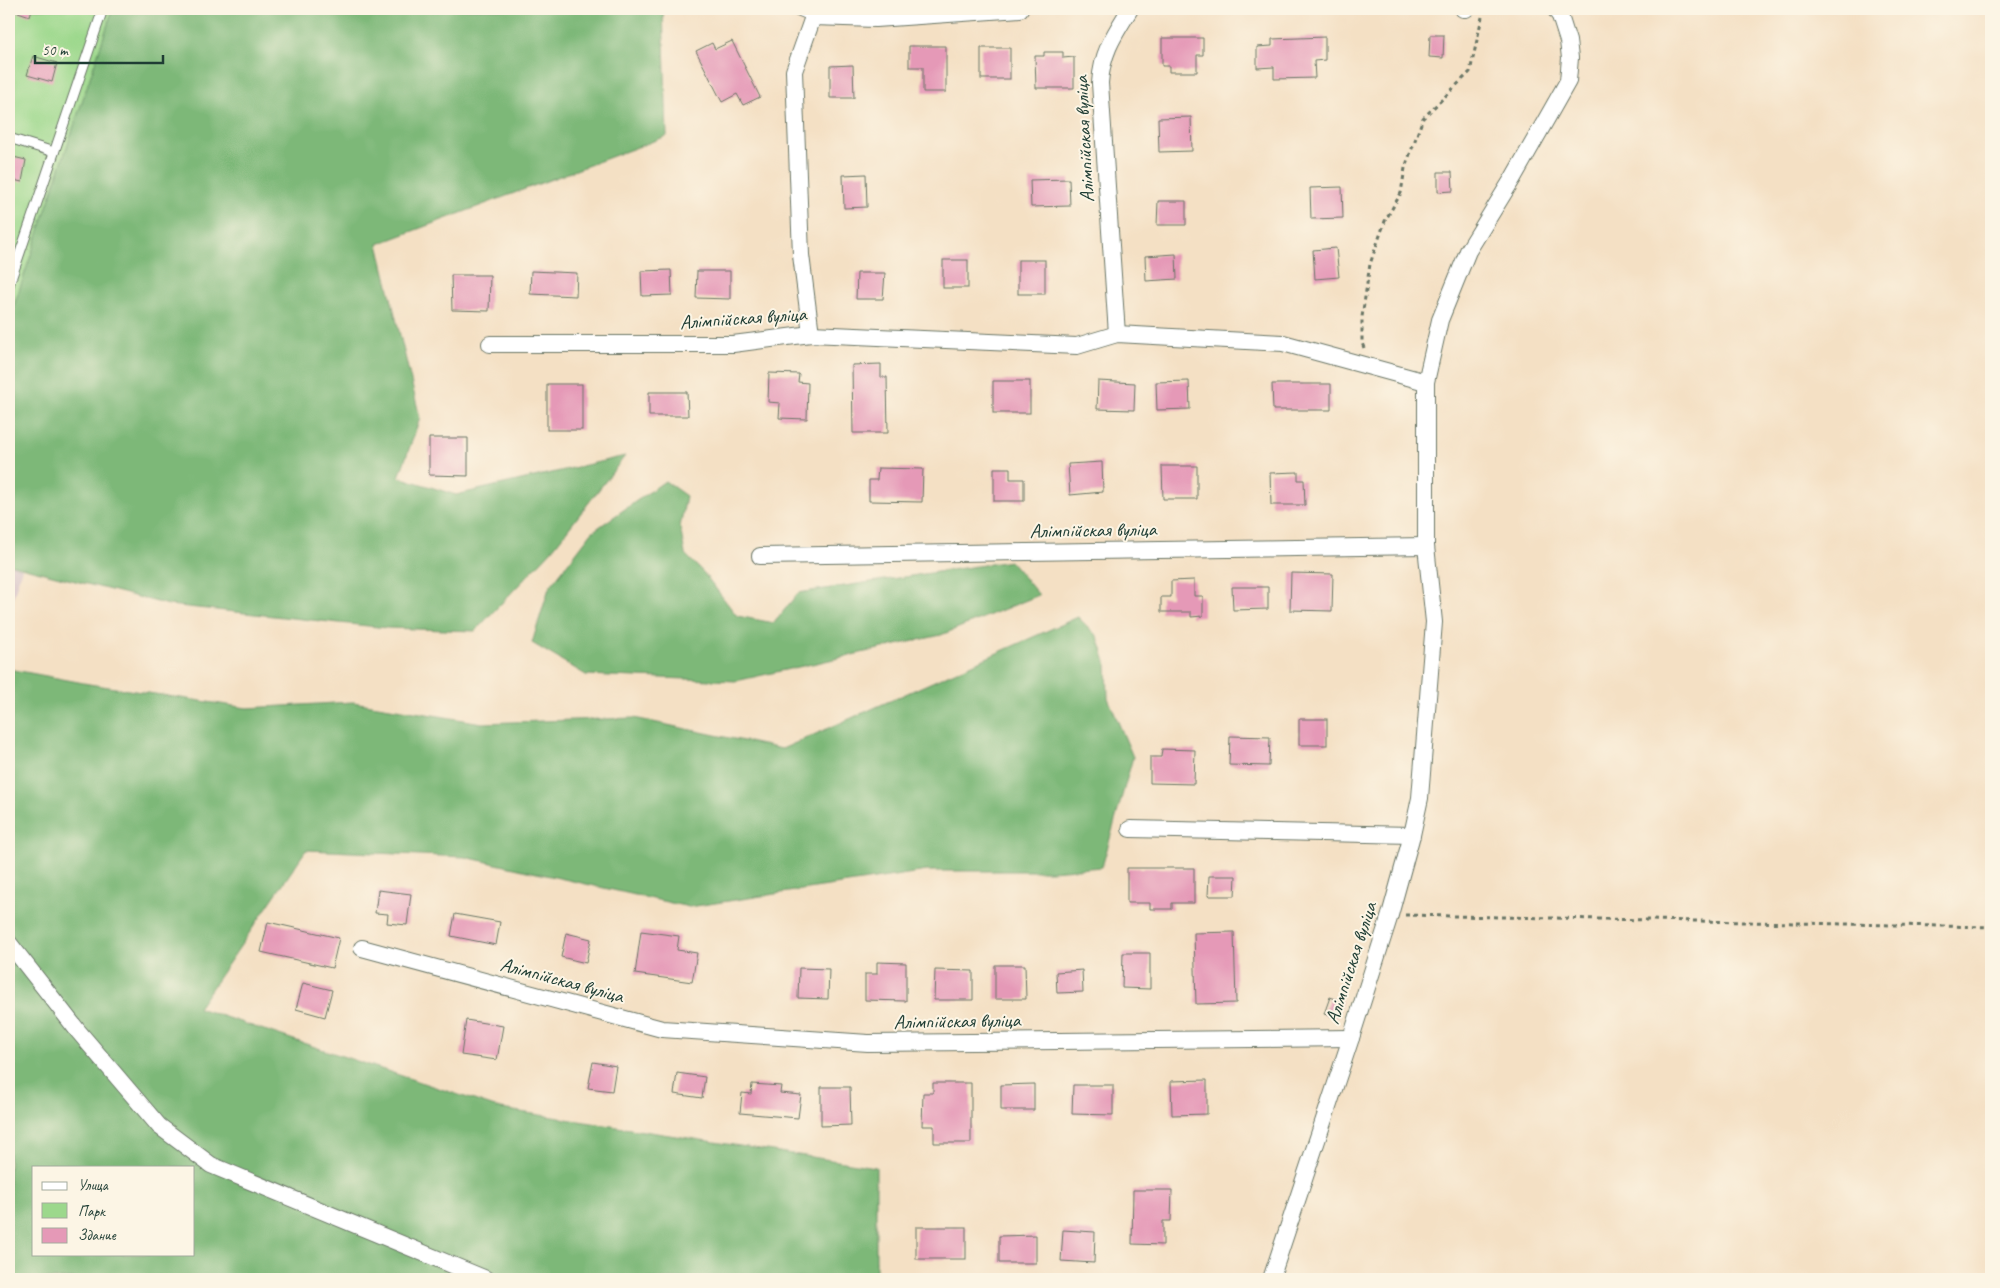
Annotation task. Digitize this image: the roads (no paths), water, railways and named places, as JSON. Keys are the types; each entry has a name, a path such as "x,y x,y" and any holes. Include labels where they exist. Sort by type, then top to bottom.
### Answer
{"street":[{"path":"811,334 801,255 794,71 813,17 876,19 1020,9"},
{"name":"Алімпійская вуліца","path":"1117,334 1100,83 1102,65 1108,44 1130,9"},
{"path":"1426,382 1440,320 1468,251 1513,178 1568,81 1570,58 1568,41 1560,16 1555,9"},
{"name":"Алімпійская вуліца","path":"362,948 662,1029 868,1044 1351,1038 1390,915 1420,798 1434,622 1426,546 1426,382 1283,343 1117,334 1077,346 811,334 733,344 490,344"},
{"name":"Алімпійская вуліца","path":"760,556 1426,546"},
{"path":"1130,829 1412,835"},
{"path":"9,943 78,1031 159,1126 211,1165 486,1279"},
{"path":"1271,1279 1351,1038"}],"lane":[{"path":"9,285 103,9"},
{"path":"794,9 813,17"},
{"path":"9,138 54,152"}]}
